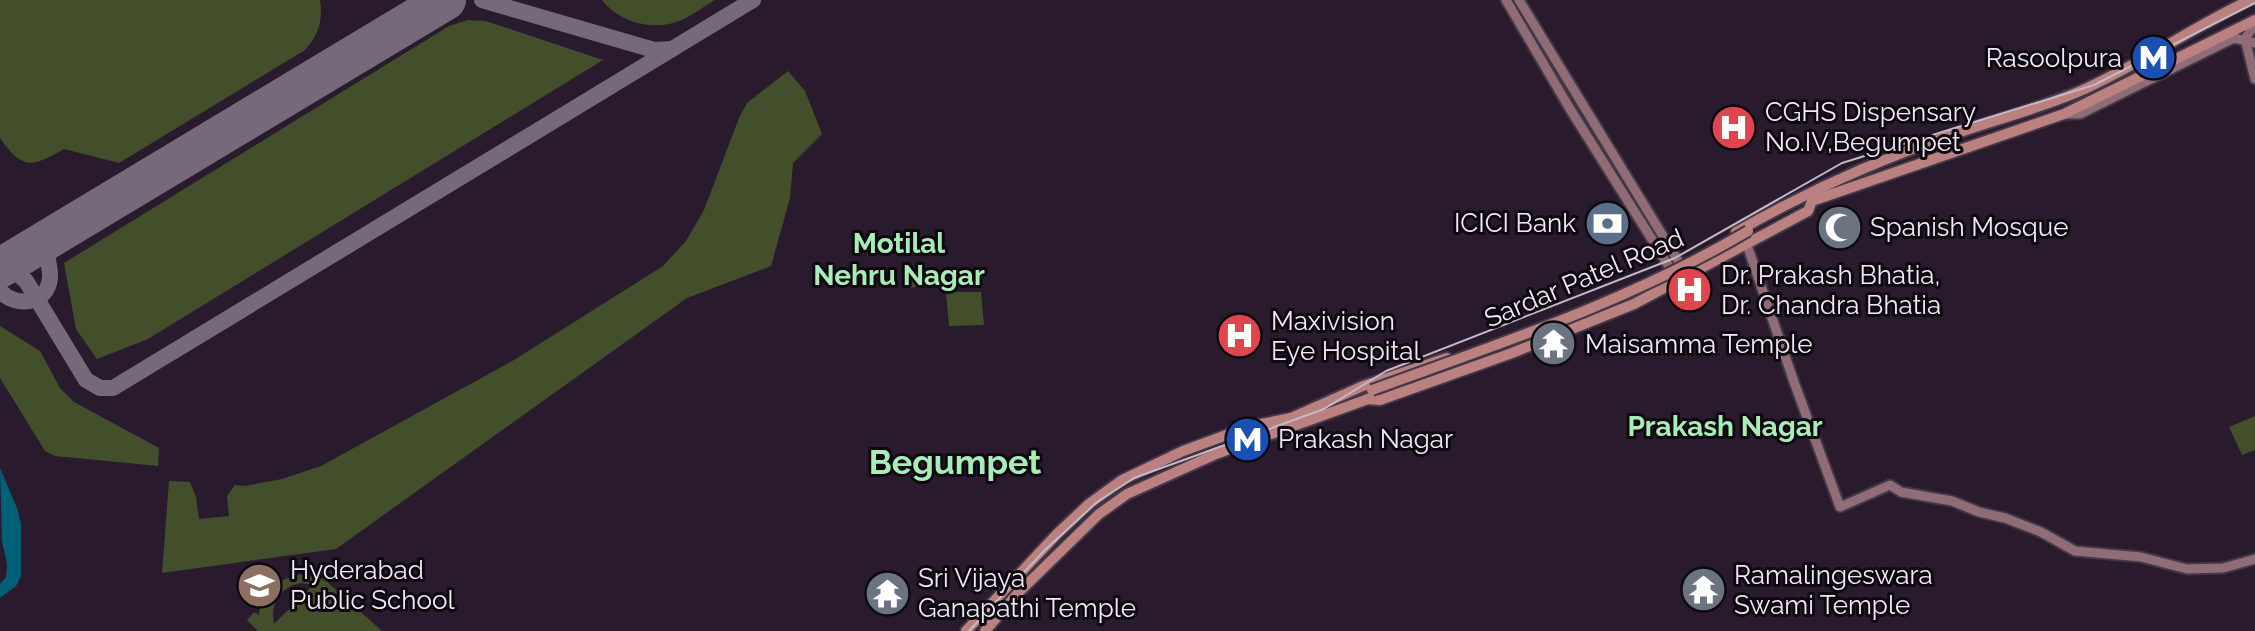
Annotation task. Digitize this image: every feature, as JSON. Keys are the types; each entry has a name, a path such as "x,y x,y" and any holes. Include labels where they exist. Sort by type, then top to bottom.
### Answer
{"main road":[{"name":"Sardar Patel Road","path":"985,631 1018,593 1099,514 1127,494 1216,454 1371,395 1380,400 1536,344 1634,304 1808,211 1810,198 1836,180 2091,86 2245,2"},
{"name":"Sardar Patel Road","path":"966,631 1089,504 1122,480 1183,451 1251,426 1291,418 1363,386 1540,325 1674,265 1797,197 1810,198 2064,114 2253,24"},
{"path":"1328,404 1371,395 1638,290 1810,198"},
{"path":"1685,279 1707,263 1708,257 1699,252"},
{"path":"1628,287 1634,304"}],"street":[{"path":"1506,0 1639,219 1674,265"},
{"path":"1519,0 1649,213 1674,265"},
{"path":"2245,2 2253,24 2250,41 2255,79"},
{"path":"2064,114 2080,114 2234,38 2250,41"},
{"path":"1570,109 1580,103"},
{"path":"1639,219 1649,213"},
{"path":"1747,245 1840,507 1890,485 1901,492 1952,501 2005,518 2041,532 2075,551 2141,557 2187,569 2223,568 2255,559"}],"green space":[{"path":"0,0 320,0 321,14 317,33 305,50 119,163 64,149 44,160 29,163 15,156 0,138"},
{"path":"602,0 715,0 682,20 649,25 618,15"},
{"path":"468,20 486,21 603,60 148,339 97,359 76,329 64,263 449,26"},
{"path":"788,71 805,91 822,134 793,163 790,198 771,266 687,298 336,549 162,573 169,481 190,482 199,519 229,516 227,496 235,485 282,479 321,466 514,360 663,266 686,241 704,210 747,103"},
{"path":"937,272 938,285 908,288 906,274"},
{"path":"946,292 981,292 984,325 949,326"},
{"path":"0,326 40,351 60,388 74,402 159,448 158,466 55,456 45,451 0,378"},
{"path":"2255,416 2255,450 2242,455 2229,427"},
{"path":"303,574 324,579 382,631 258,631 247,620 254,612 259,615 263,599 273,587","holes":["301,583 313,585 274,624 275,603 282,592"]}],"water":[{"path":"0,468 21,524 21,576 16,586 0,598 0,584 6,577 7,564 2,541"}],"taxiway":[{"path":"418,17 427,0"},
{"path":"482,0 654,50 672,49"},
{"path":"0,270 14,271 26,281 86,380 100,388 113,388 753,0"},
{"path":"0,291 14,300 22,301 30,301 43,294 50,278 50,249 63,230"},
{"path":"0,260 9,252 60,232"}],"runway":[{"path":"0,268 446,0"}],"railway":[{"path":"969,631 1045,550 1097,502 1134,478 1324,409 1386,371 1675,258 1842,163 2094,85 2255,3"}],"place":[{"name":"Rasoolpura","path":"2153,58"},
{"name":"CGHS Dispensary No.IV,Begumpet","path":"1734,127"},
{"name":"ICICI Bank","path":"1607,223"},
{"name":"Spanish Mosque","path":"1839,227"},
{"name":"Dr. Prakash Bhatia, Dr. Chandra Bhatia","path":"1690,290"},
{"name":"Maxivision Eye Hospital","path":"1240,336"},
{"name":"Maisamma Temple","path":"1554,344"},
{"name":"Prakash Nagar","path":"1247,439"},
{"name":"Hyderabad Public School","path":"259,585"},
{"name":"Ramalingeswara Swami Temple","path":"1703,590"},
{"name":"Sri Vijaya Ganapathi Temple","path":"887,593"}],"district":[{"name":"Motilal Nehru Nagar","path":"899,259"},
{"name":"Prakash Nagar","path":"1725,426"},
{"name":"Begumpet","path":"955,462"}]}
